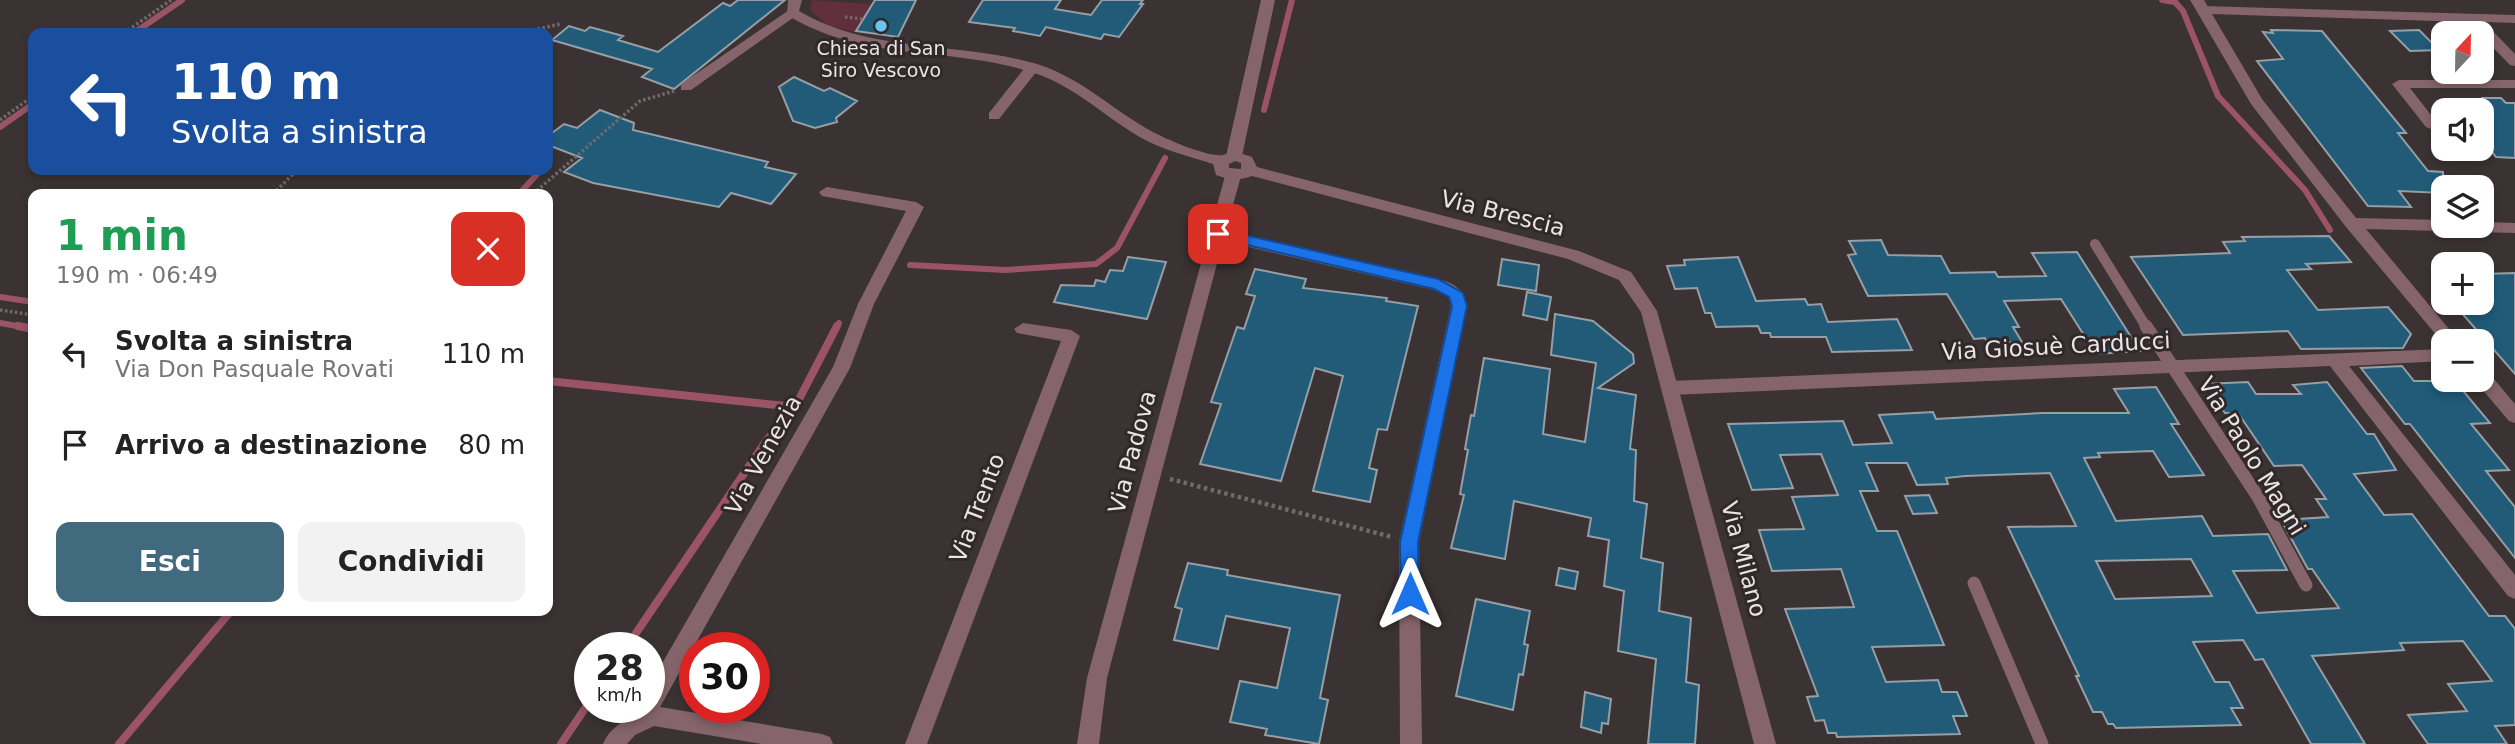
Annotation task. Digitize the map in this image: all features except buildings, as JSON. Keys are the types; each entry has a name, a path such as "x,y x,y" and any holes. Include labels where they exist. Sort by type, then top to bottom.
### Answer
{"street":[{"path":"1227,159 1268,0"},
{"path":"2200,5 2515,19"},
{"path":"2200,5 2256,101 2352,223 2441,329"},
{"path":"687,87 793,6 814,28 849,41 955,51 1032,68 1080,88 1125,122 1157,141 1227,159 1247,160 1241,173"},
{"path":"2472,18 2515,62"},
{"path":"994,116 1032,68"},
{"path":"2431,124 2399,84 2515,84"},
{"name":"Via Padova","path":"1088,744 1097,678 1150,473 1218,234 1241,173"},
{"name":"Via Brescia","path":"1241,173 1573,254 1625,276 1649,311 1671,388"},
{"name":"Via Venezia","path":"665,680 841,368 866,304 916,206 827,192"},
{"path":"2352,223 2515,228"},
{"path":"1218,234 1438,285 1455,293 1459,306 1409,542 1411,744"},
{"name":"Via Trento","path":"916,744 1071,336 1023,329"},
{"name":"Via Giosuè Carducci","path":"1671,388 2431,355"},
{"path":"2334,359 2515,590"},
{"name":"Via Milano","path":"1671,388 1765,744"},
{"path":"2494,391 2515,416"},
{"path":"665,718 822,744"},
{"path":"614,744 627,728 639,723"}],"lane":[{"name":"Via Paolo Magni","path":"2095,244 2169,366 2258,497 2306,585"},
{"path":"1974,583 2042,744"}],"path":[{"path":"131,28 171,0"},
{"path":"542,28 561,24"},
{"path":"539,189 640,101 687,87"},
{"path":"0,120 28,100"},
{"path":"278,189 292,175"},
{"path":"0,310 28,314"},
{"path":"1150,473 1409,542"}],"shaded area":[{"path":"812,0 872,4 855,32 827,25 810,10"}],"waterway":[{"path":"141,28 182,0"},
{"path":"1264,110 1292,0"},
{"path":"2162,0 2175,2 2183,11 2218,96 2305,190 2330,230"},
{"path":"0,127 28,107"},
{"path":"910,265 1005,270 1096,264 1117,248 1165,158"},
{"path":"524,189 536,175"},
{"path":"0,297 28,301"},
{"path":"0,323 28,328"},
{"path":"836,328 839,323"},
{"path":"18,326 28,328"},
{"path":"795,407 837,326"},
{"path":"553,382 795,407"},
{"path":"637,632 766,441 795,407"},
{"path":"119,744 227,616"},
{"path":"561,744 575,723"}],"place":[{"name":"Chiesa di San Siro Vescovo","path":"881,26"}],"route":[{"path":"1218,234 1438,285 1455,293 1459,306 1409,542 1410,594"}]}
